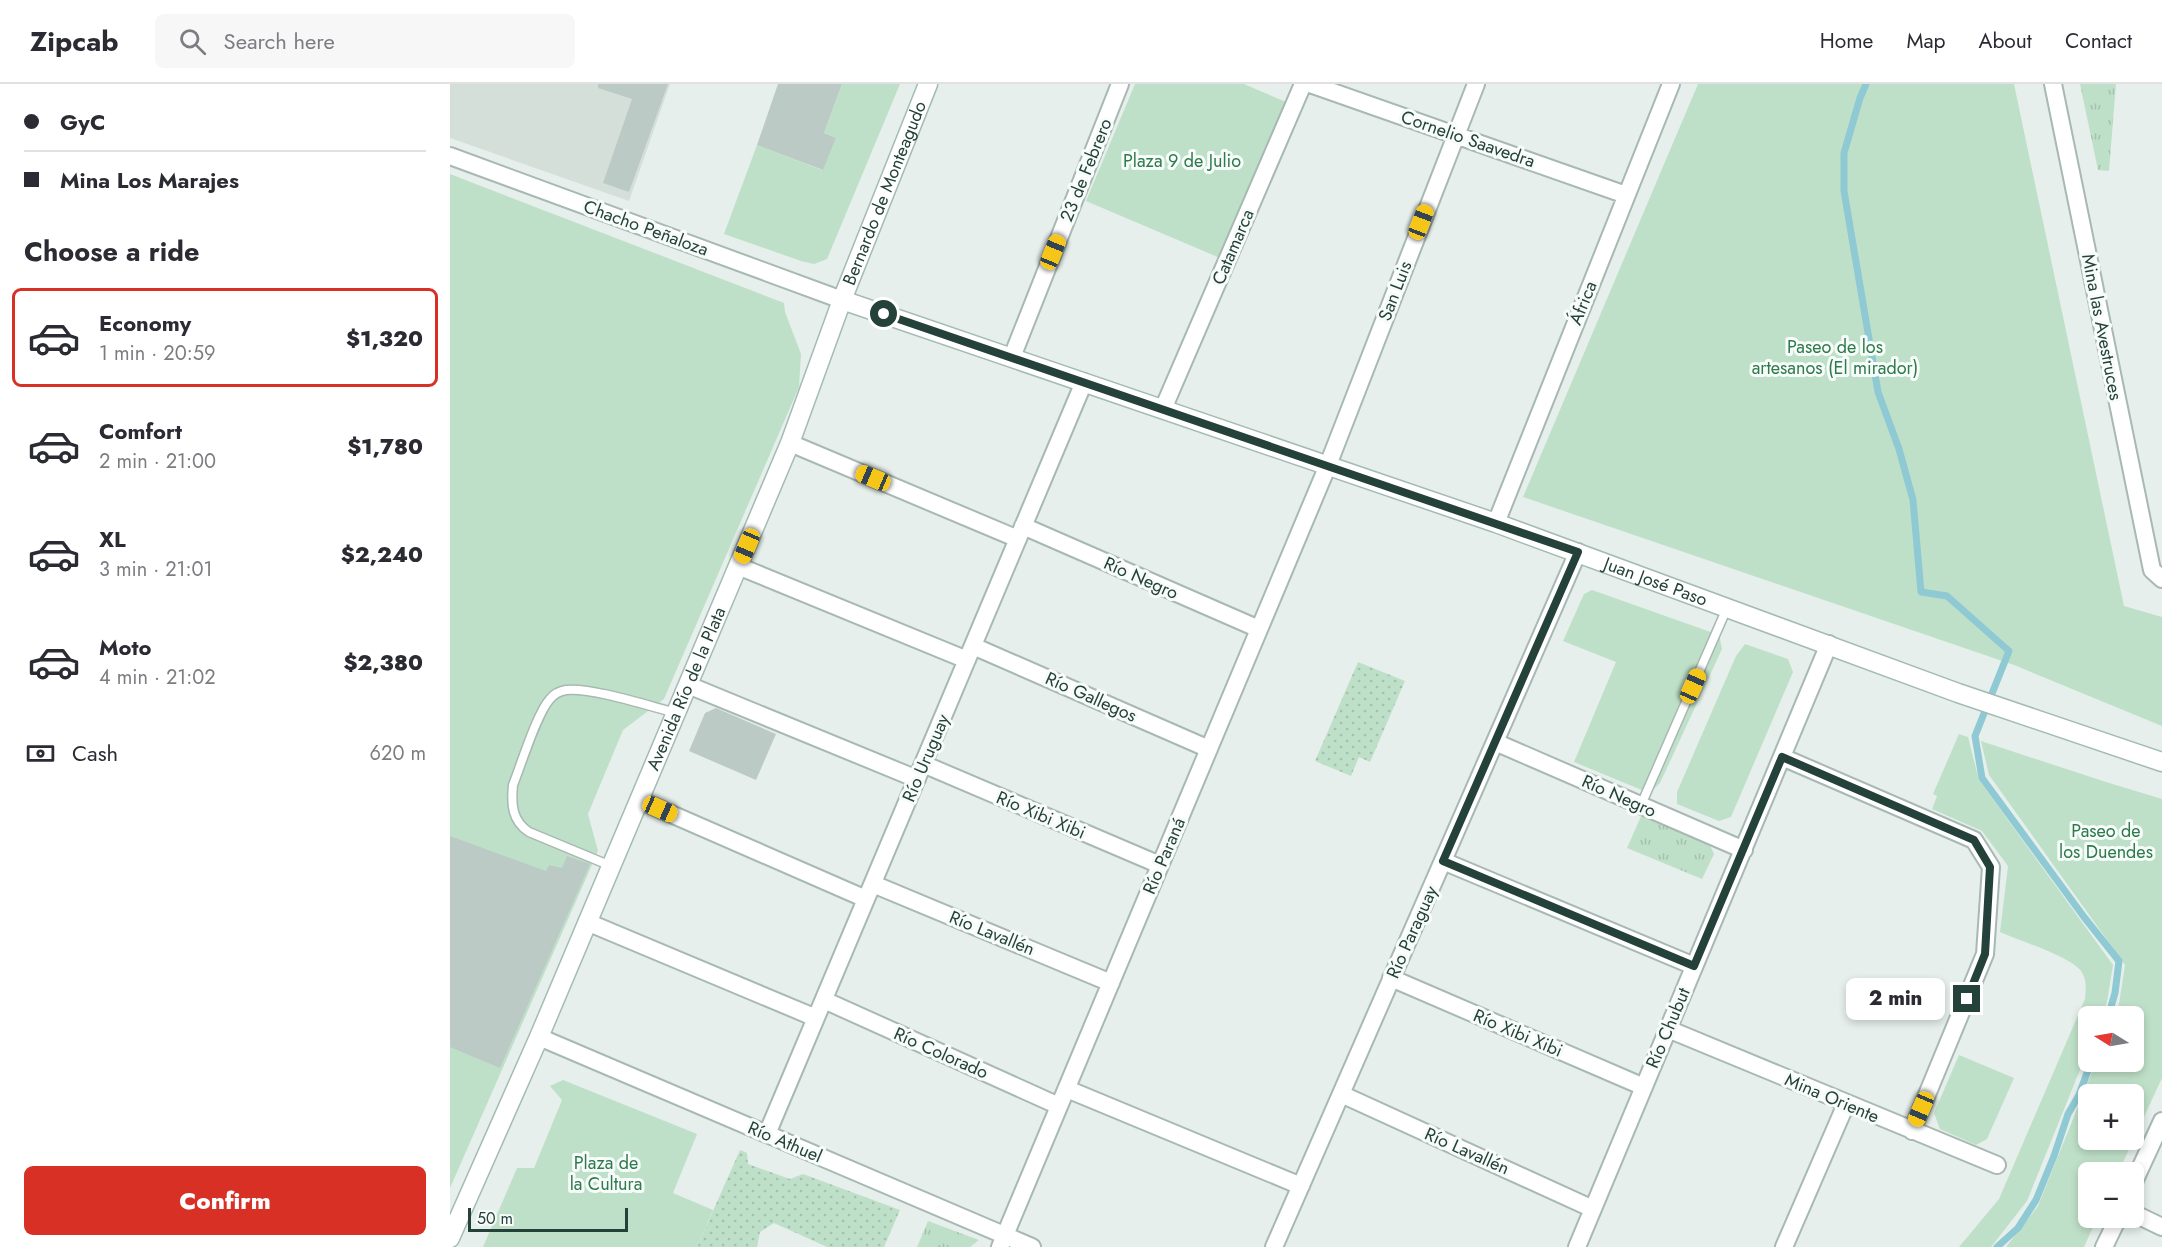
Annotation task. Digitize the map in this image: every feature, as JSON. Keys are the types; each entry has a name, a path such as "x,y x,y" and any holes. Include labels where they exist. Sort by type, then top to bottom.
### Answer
{"main road":[{"name":"Bernardo de Monteagudo","path":"842,300 928,84"},
{"name":"Juan José Paso","path":"842,300 1496,523 1727,606 1958,693 2162,762"},
{"name":"Avenida Río de la Plata","path":"450,1238 539,1037 790,443 842,300"}],"street":[{"name":"23 de Febrero","path":"1012,357 1120,84"},
{"name":"Catamarca","path":"1163,409 1303,84"},
{"name":"Cornelio Saavedra","path":"1310,84 1626,195"},
{"name":"San Luis","path":"1328,465 1476,84"},
{"name":"África","path":"1496,523 1671,84"},
{"name":"Mina las Avestruces","path":"2053,84 2157,574"},
{"name":"Chacho Peñaloza","path":"450,156 842,300"},
{"name":"Río Uruguay","path":"767,1134 1084,382"},
{"name":"Río Negro","path":"790,443 1259,629"},
{"name":"Río Paraná","path":"1002,1241 1328,465"},
{"name":"Río Paraguay","path":"1274,1247 1578,552"},
{"name":"Río Gallegos","path":"738,566 970,653 1209,749"},
{"name":"Río Chubut","path":"1577,1247 1829,644"},
{"name":"Río Xibi Xibi","path":"688,685 920,771 1160,865"},
{"name":"Río Negro","path":"1495,742 1744,850"},
{"path":"1782,757 1974,840 1990,867 1985,954 1912,1131"},
{"name":"Río Lavallén","path":"639,800 869,891 1111,982"},
{"path":"1443,861 1694,966"},
{"path":"587,922 816,1018"},
{"name":"Río Xibi Xibi","path":"1391,978 1644,1087"},
{"name":"Río Colorado","path":"824,1000 1059,1106"},
{"name":"Mina Oriente","path":"1668,1029 1997,1166"},
{"name":"Río Athuel","path":"539,1037 767,1134 1002,1241 1032,1247"},
{"path":"1067,1089 1301,1186"},
{"name":"Río Lavallén","path":"1341,1094 1593,1209"},
{"path":"1784,1247 1846,1104"},
{"path":"2143,1162 2162,1121"},
{"path":"2144,1218 2162,1227"},
{"path":"2104,1247 2113,1228"}],"lane":[{"path":"1641,806 1727,606"},
{"path":"611,866 530,832 521,826 517,819 512,797 513,785 541,713 549,700 558,692 568,690 608,696 676,713"}],"shaded area":[{"path":"450,84 670,84 629,201 450,138"}],"green space":[{"path":"842,84 900,84 827,259 814,264 801,261 724,234 757,145 822,170 836,138 824,133"},
{"name":"Plaza 9 de Julio","path":"1135,84 1244,84 1286,102 1220,258 1086,201"},
{"name":"Paseo de los artesanos (El mirador)","path":"1698,84 2014,84 2124,606 2162,617 2162,726 2014,665 1523,497"},
{"path":"2080,84 2116,84 2109,171 2098,170"},
{"path":"450,174 784,303 785,312 801,354 799,387 664,699 623,730 588,814 598,851 450,1188"},
{"path":"1592,590 1719,635 1722,649 1660,783 1649,793 1574,762 1616,662 1563,641 1584,594"},
{"path":"1745,644 1788,659 1793,672 1731,817 1719,821 1677,804 1677,792 1736,656"},
{"path":"1358,662 1405,681 1370,762 1359,757 1351,776 1315,761"},
{"path":"1959,734 1968,737 1979,780 2113,965 2105,1006 2082,1006 2086,985 2084,977 2081,971 2067,960 2000,932 2008,866 1982,831 1932,809 1937,796 1933,794"},
{"name":"Paseo de los Duendes","path":"1981,741 2162,799 2162,1078 2144,1117 2144,1084 2087,1084 2092,1072 2144,1072 2144,1006 2118,1006 2125,965 1989,775"},
{"path":"1642,814 1709,843 1714,854 1702,879 1627,848"},
{"path":"2078,1015 2079,1072 2027,1201 1991,1247 1959,1247 1999,1199"},
{"path":"1959,1055 2014,1078 1987,1139 1976,1145 1940,1129 1934,1113"},
{"name":"Plaza de la Cultura","path":"563,1080 697,1134 673,1193 713,1210 697,1247 483,1247 517,1168 534,1168 562,1100 550,1086"},
{"name":"Paseo de los Duendes","path":"2078,1107 2078,1150 2129,1150 2123,1162 2078,1162 2078,1228 2093,1228 2084,1247 2006,1247 2038,1206"},
{"path":"740,1150 747,1153 748,1164 790,1179 803,1174 900,1210 884,1247 827,1247 774,1223 760,1232 757,1247 697,1247"},
{"path":"928,1221 979,1240 970,1247 917,1247"}],"building":[{"path":"598,84 668,84 629,192 603,183 632,99 598,88"},
{"path":"778,84 842,84 824,133 836,138 823,170 757,145"},
{"path":"716,708 776,734 756,780 689,751 705,713"},
{"path":"450,836 546,871 549,865 562,868 567,856 590,864 500,1068 450,1047"}],"waterway":[{"path":"1866,84 1844,153 1844,191 1878,392 1899,449 1913,500 1921,592 1947,596 2009,651 1975,736 1982,778 2119,961 2111,1006"},
{"path":"1997,1247 2018,1228 2036,1200 2068,1114 2079,1095 2087,1072"}],"route":[{"path":"884,314 1578,552 1443,861 1694,966 1782,757 1974,840 1990,867 1985,954 1967,999"}]}
